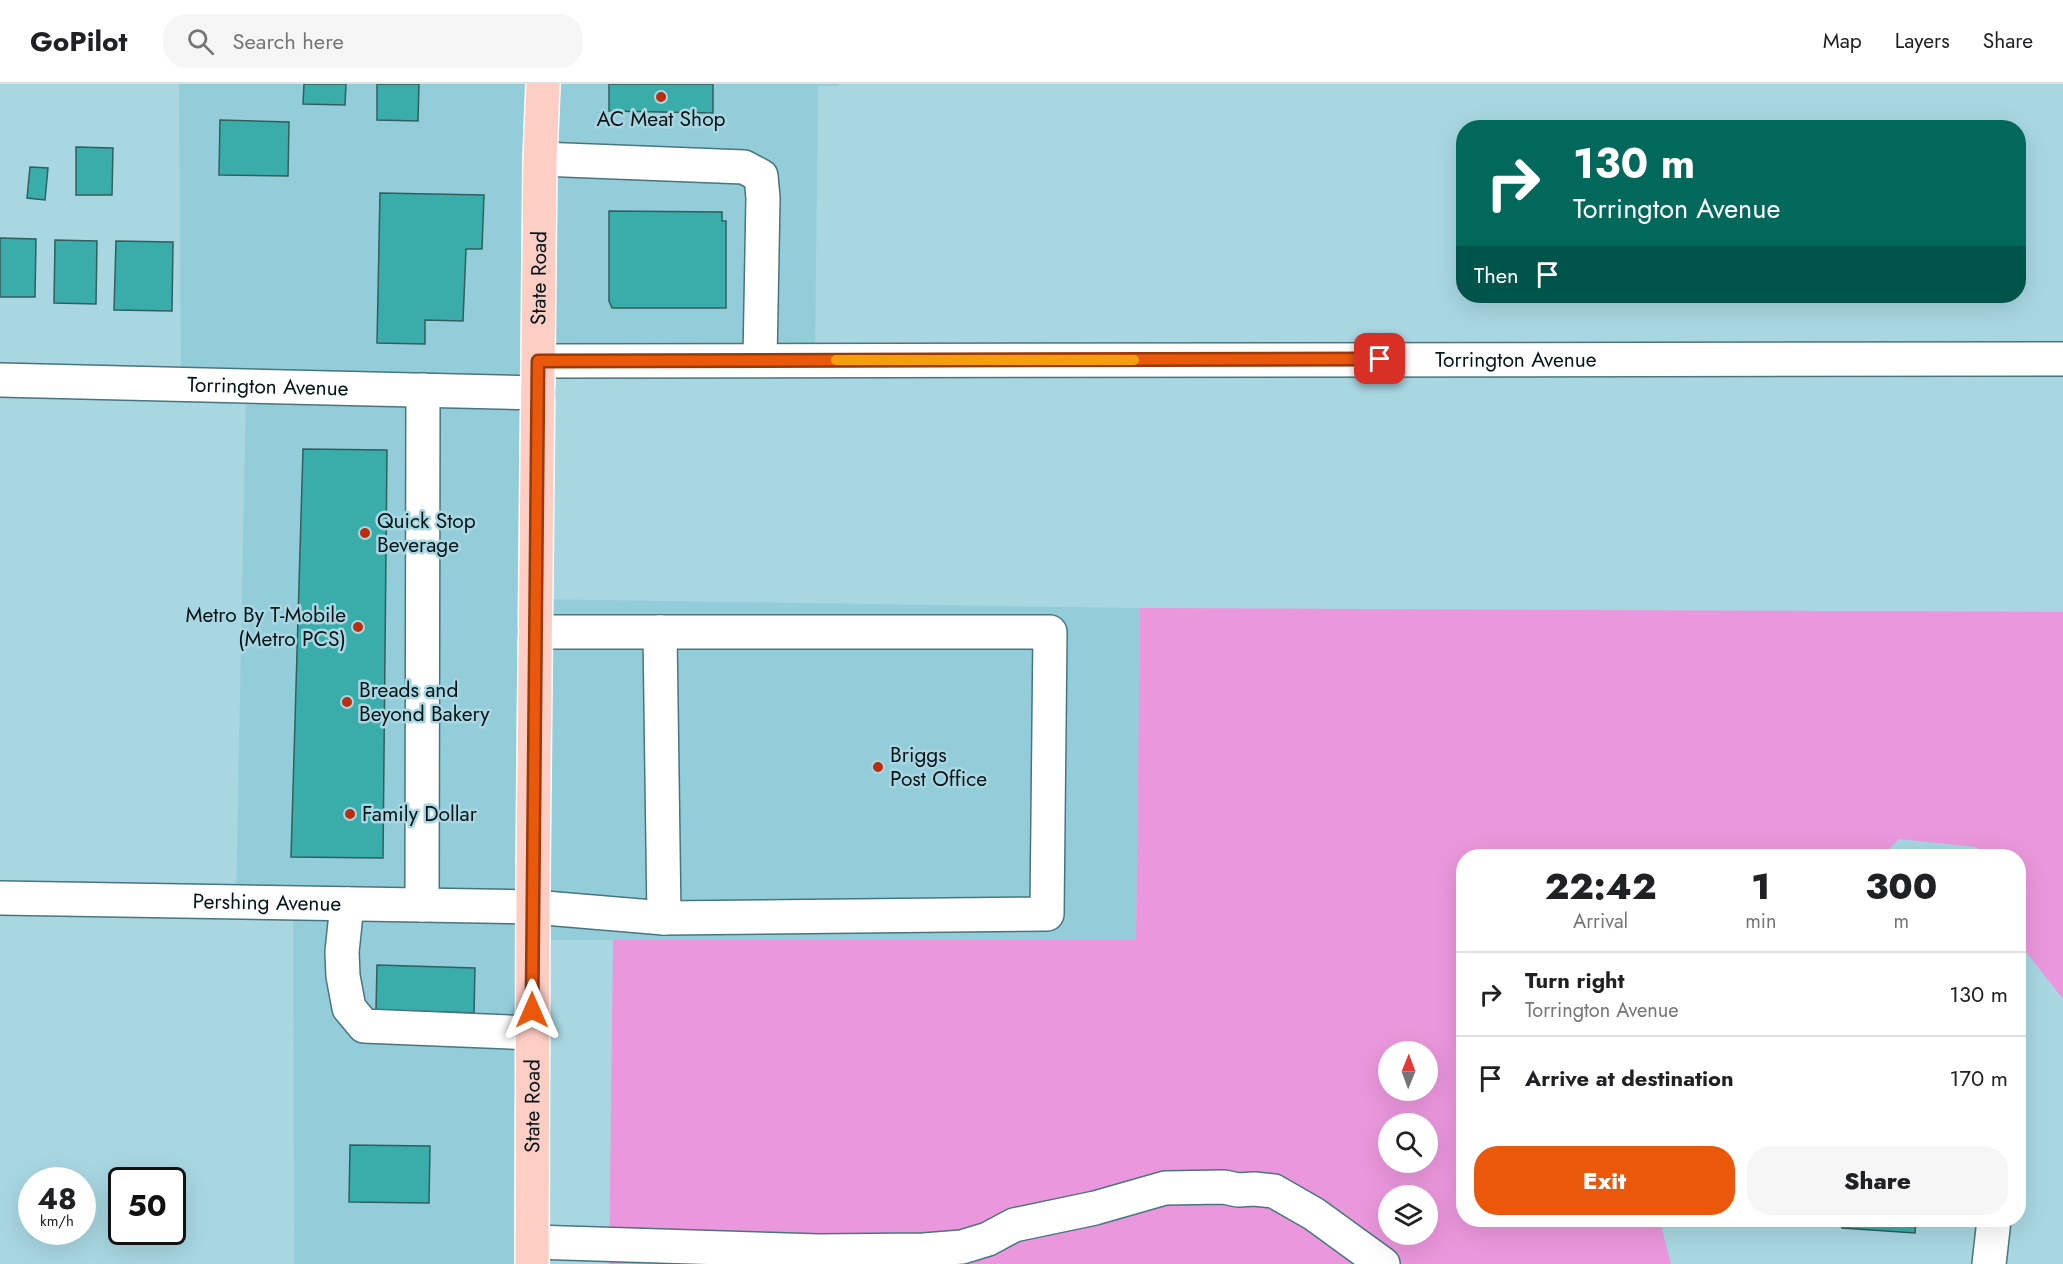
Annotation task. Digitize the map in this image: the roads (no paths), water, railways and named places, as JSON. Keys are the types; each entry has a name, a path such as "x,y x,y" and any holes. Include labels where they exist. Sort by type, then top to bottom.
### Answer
{"main road":[{"name":"State Road","path":"532,1253 535,632 540,159 543,84"}],"street":[{"path":"540,159 744,167 761,176 763,198 760,360"},
{"name":"Torrington Avenue","path":"538,361 2063,358"},
{"name":"Torrington Avenue","path":"0,380 538,393"},
{"path":"422,905 423,390"},
{"path":"535,632 660,632 664,918"},
{"name":"Pershing Avenue","path":"0,898 533,907 664,918 1047,915 1050,632 660,632"},
{"path":"347,904 342,952 343,976 349,1008 364,1026 532,1033"},
{"path":"532,1253 924,1250 962,1247 988,1239 1014,1225 1095,1209 1165,1188 1224,1187 1238,1190 1274,1191 1314,1214 1383,1264"},
{"path":"1989,1264 1993,1227"}],"place":[{"name":"AC Meat Shop","path":"661,97"},
{"name":"Quick Stop Beverage","path":"365,533"},
{"name":"Metro By T-Mobile (Metro PCS)","path":"358,627"},
{"name":"Breads and Beyond Bakery","path":"347,702"},
{"name":"Briggs Post Office","path":"878,767"},
{"name":"Family Dollar","path":"350,814"}]}
